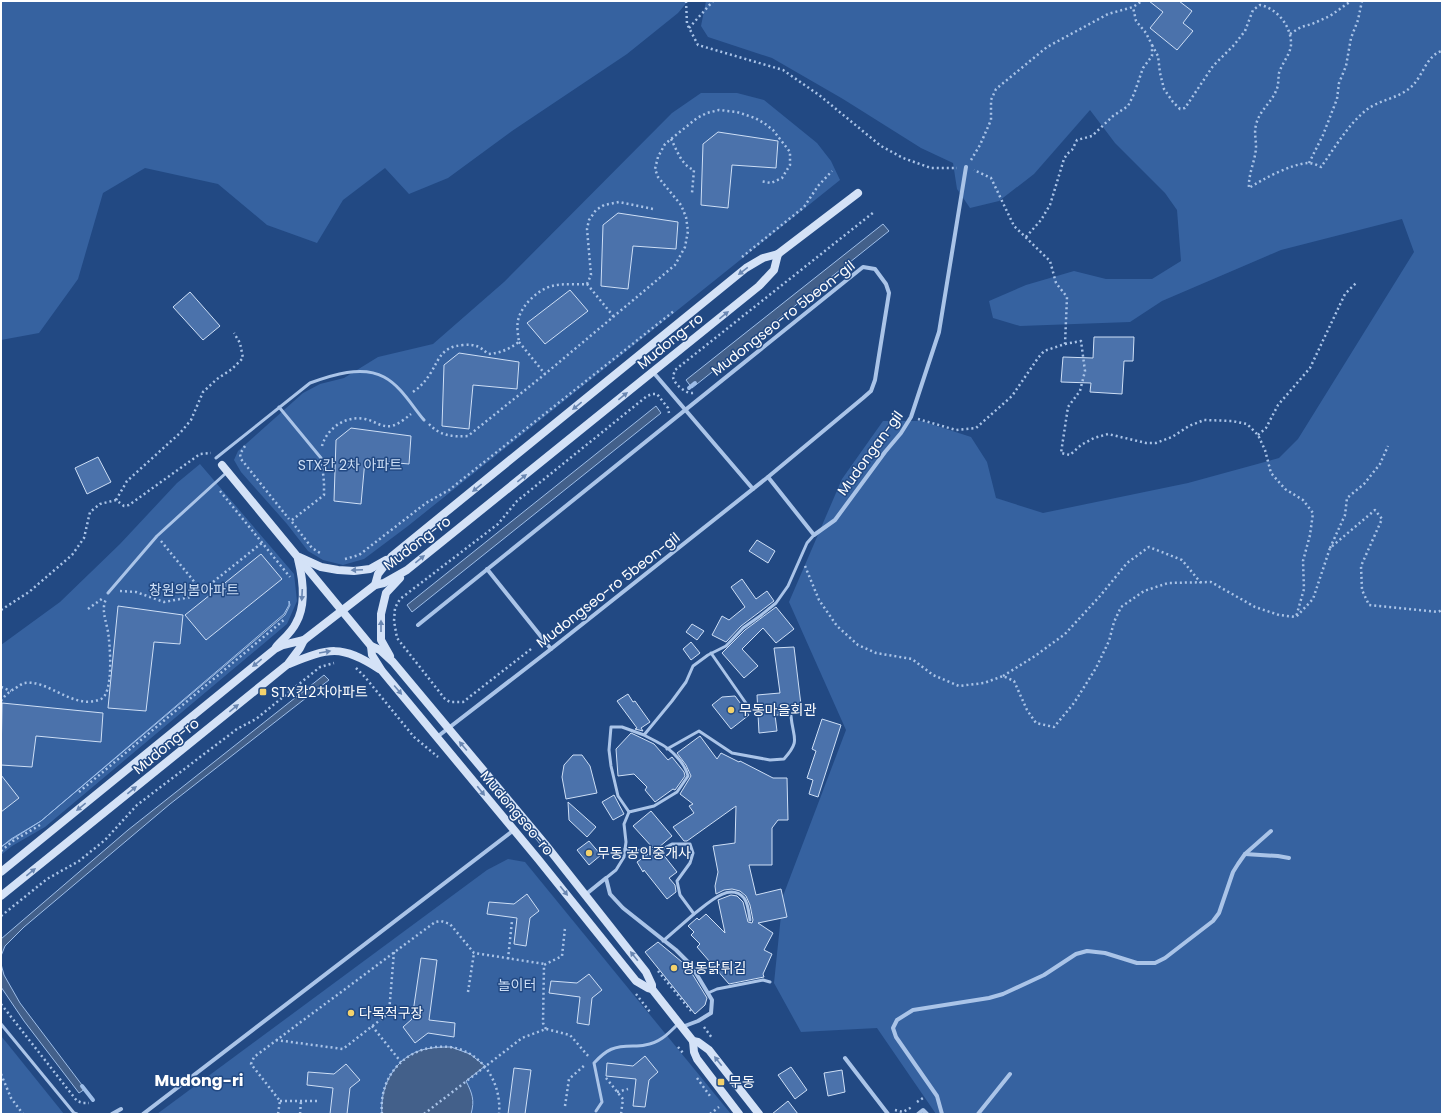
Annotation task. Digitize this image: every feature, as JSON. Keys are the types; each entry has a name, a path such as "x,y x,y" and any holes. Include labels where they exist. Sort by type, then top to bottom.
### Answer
{"main road":[{"name":"Mudong-ro","path":"778,254 774,270 759,286 407,570 384,583 375,585 378,574 392,556 746,268 763,258 778,254 858,193"},
{"path":"225,468 371,646 380,650 393,662"},
{"path":"298,556 322,567 354,571 370,569 392,556"},
{"path":"275,649 296,623 302,606 302,577 298,556"},
{"path":"393,662 381,640 381,614 386,593 407,570"},
{"path":"304,640 375,585"},
{"name":"Mudong-ro","path":"1,872 275,649 288,643 304,640"},
{"name":"Mudong-ro","path":"1,896 288,664 304,640"},
{"name":"Mudongseo-ro","path":"371,646 372,655 382,671 436,737 514,830 636,981 652,989"},
{"path":"288,664 328,651 347,652 363,659 382,671"},
{"name":"Mudongseo-ro","path":"393,662 535,832 646,972 652,985 652,989 693,1041 694,1052 697,1059 739,1114"},
{"name":"Mudongseo-ro","path":"693,1041 698,1042 709,1050 759,1114"}],"street":[{"name":"Mudongan-gil","path":"814,535 835,520 876,463 901,433 911,417 940,332 966,167"},
{"name":"Mudongseo-ro 5beon-gil","path":"418,625 863,267 875,269 886,284 888,293 875,380 871,391 754,489 436,737"},
{"path":"653,372 754,489"},
{"path":"768,477 814,535"},
{"path":"487,569 551,648"},
{"path":"143,1114 514,830"},
{"path":"942,1114 937,1096 896,1037 893,1028 897,1020 913,1010 989,998 1003,994 1044,975 1076,954 1087,951 1105,953 1137,963 1154,962 1165,958 1213,921 1218,912 1233,872 1245,854 1271,831"},
{"path":"1245,854 1289,858"},
{"path":"585,895 606,878 610,894 623,908 676,950 691,965 712,1000 711,1013 698,1021 680,1025"},
{"path":"845,1058 888,1114"},
{"path":"978,1114 1010,1074"},
{"path":"112,1114 121,1109"},
{"path":"918,1114 923,1110 927,1114"}],"lane":[{"path":"216,458 310,383 350,372 377,374 386,378 406,398 424,420"},
{"path":"280,407 321,458"},
{"path":"108,593 157,536 225,468"},
{"name":"Mudongan-gil","path":"644,735 686,682 693,666 726,646 743,628 776,603 788,586 807,544 814,535"},
{"path":"711,654 750,709"},
{"path":"667,749 699,731 732,753 770,760 784,759 793,749 796,737 791,716"},
{"path":"611,727 622,727 660,743 686,768 688,776 677,792 654,806 629,812 618,796 609,750 611,727"},
{"path":"606,878 616,870 624,857 626,842 624,824 629,812"},
{"path":"625,849 659,851 672,844 690,844 693,853 690,863 677,881 680,895 694,914"},
{"path":"663,941 712,899 727,893 738,893 745,899 750,920"},
{"path":"708,993 717,989 763,980 770,982"},
{"path":"1,1024 74,1113 77,1114"},
{"path":"596,1111 602,1102 594,1063 604,1052 614,1047 645,1046 658,1041 680,1025"}],"path":[{"path":"686,1 687,24 698,45 783,70 819,95 881,146 903,158 931,168 966,167 991,178 1014,226 1050,261 1056,283 1067,297 1065,344"},
{"path":"689,28 713,1"},
{"path":"966,167 980,145 991,120 991,100 996,89 1047,47 1108,14 1133,7 1142,1"},
{"path":"1290,34 1301,27 1330,16 1351,1"},
{"path":"1309,163 1338,99 1339,83 1346,66 1351,38 1358,20 1362,1"},
{"path":"1133,7 1136,21 1146,33 1158,56 1164,89 1180,109 1185,108 1213,66 1234,45 1245,31 1253,10 1260,5 1266,6 1276,12 1284,23 1290,34 1291,45 1287,58 1279,73 1276,91 1255,125 1256,150 1249,172 1249,188 1271,175 1309,163 1321,167 1343,137 1365,111 1394,98 1413,85 1432,58 1442,51"},
{"path":"1026,237 1041,220 1050,204 1064,159 1072,150 1077,140 1092,136 1113,116 1128,106 1134,94 1142,68 1152,56 1152,46"},
{"path":"424,420 431,427 442,434 457,437 468,436 676,265 685,247 688,231 686,217 682,205 658,177 655,169 658,157 665,144 697,118 707,112 726,110 755,118 773,130 790,152 790,165 782,178 771,183 760,181"},
{"path":"671,139 687,168 694,170 692,193"},
{"path":"742,257 804,207 818,186 832,171"},
{"path":"587,284 591,276 586,230 589,220 596,210 604,205 619,202 653,209"},
{"path":"695,393 689,393 683,390 673,376 675,370 874,212"},
{"path":"1258,435 1266,428 1278,405 1310,368 1345,294 1357,282"},
{"path":"587,284 614,317"},
{"path":"545,374 519,341 517,327 519,316 539,292 552,286 587,284"},
{"path":"341,559 347,559 359,555 426,503 449,490 680,306"},
{"path":"1,610 29,592 72,555 84,538 90,512 100,504 116,500 127,481 180,433 191,420 203,392 232,369 243,358 240,343 234,333"},
{"path":"406,398 422,385 443,352 453,346 474,345 481,347 488,354 498,354 509,349 519,341"},
{"path":"911,417 956,430 976,428 1012,396 1044,351 1065,344 1081,341 1085,371 1080,391 1068,407 1061,453 1070,455 1081,445 1094,438 1108,434 1146,443 1156,443 1172,437 1189,426 1204,420 1232,421 1247,424 1258,435 1265,450 1271,473 1285,489 1304,500 1313,512 1310,535 1303,561 1304,589 1296,616"},
{"path":"291,520 324,494 320,451 324,437 334,426 345,420 366,419 380,425 392,426 416,410"},
{"path":"246,446 240,454 241,459 312,548 325,556"},
{"path":"1003,676 1014,681 1027,710 1036,723 1054,727 1074,703 1096,668 1109,641 1114,622 1121,607 1144,591 1168,583 1211,582 1255,607 1279,615 1296,616 1313,599 1330,548 1345,515 1347,498 1364,484 1380,464 1388,446"},
{"path":"116,500 124,506 129,505 200,454 211,453 216,458"},
{"path":"220,491 290,576 292,583"},
{"path":"1330,548 1376,510 1382,519 1361,566 1362,590 1369,605 1438,612 1442,610"},
{"path":"157,536 201,590"},
{"path":"88,610 108,593 122,591 136,592 164,602 191,597 262,542"},
{"path":"801,556 819,600 837,626 858,645 876,653 912,659 933,675 959,686 984,683 1003,676 1035,656 1065,634 1100,596 1127,563 1149,547 1182,560 1201,582"},
{"path":"1,701 11,691 24,683 37,684 76,700 92,701 102,698 107,691 110,680 108,632 103,605 108,593"},
{"path":"79,793 288,616"},
{"path":"1,916 47,879 79,861 105,840 137,805 237,729 256,719 320,667 334,663 341,664"},
{"path":"351,667 356,669 364,677 414,737 442,760"},
{"path":"1,687 11,691"},
{"path":"1,851 13,841 43,823"},
{"path":"278,1114 280,1101 251,1064 254,1057 435,922 441,920 450,924 474,953 546,964 562,956 565,928"},
{"path":"508,959 512,921"},
{"path":"276,1040 343,1049 389,1013 394,952"},
{"path":"468,992 474,953"},
{"path":"546,964 544,965 543,1023 546,1029"},
{"path":"656,968 691,1011"},
{"path":"636,994 650,1012"},
{"path":"1,1004 77,1101 89,1103"},
{"path":"372,1026 401,1062"},
{"path":"424,1114 522,1038 546,1029 570,1035 591,1060 569,1079 565,1106"},
{"path":"382,1114 380,1102 385,1083 396,1066 412,1054 431,1048 451,1047 470,1054 485,1066 496,1083 500,1102 499,1114"},
{"path":"594,1063 623,1099 621,1114"},
{"path":"1,1074 11,1098 23,1114"},
{"path":"618,1092 628,1089"},
{"path":"892,1109 903,1112 923,1098"},
{"path":"280,1101 320,1101"},
{"path":"300,1114 301,1101"},
{"path":"710,1114 719,1107"}],"green space":[{"path":"1,1 688,1 678,13 627,54 512,131 448,178 409,194 385,168 343,200 317,243 267,225 218,184 145,168 103,193 78,279 39,333 1,340"},
{"path":"706,1 1442,1 1442,1114 936,1114 877,1028 801,1032 774,983 783,896 846,730 789,602 842,479 883,421 922,421 971,437 987,462 996,498 1043,513 1188,483 1279,458 1298,439 1414,252 1402,219 1281,250 1162,301 1130,322 1020,326 993,318 989,301 1026,285 1074,271 1106,279 1152,279 1181,261 1177,210 1165,193 1115,143 1090,110 1034,174 999,201 970,208 957,189 953,163 921,148 843,99 772,58 708,37 701,26"},
{"name":"STX칸 2차 아파트","path":"701,93 737,93 764,100 817,143 831,161 840,180 408,526 364,559 343,565 323,560 308,551 287,524 241,472 234,460 238,451 303,393 320,384 344,378 378,357 433,344 504,282 672,113"},
{"name":"창원의봄아파트","path":"200,464 294,574 297,601 287,624 45,827 12,846 1,855 1,645 60,602 120,544 177,483"},
{"name":"놀이터","path":"508,859 525,862 731,1114 157,1114 487,870"},
{"path":"1,1036 6,1042 64,1114 1,1114"}],"shaded area":[{"path":"883,224 889,231 692,388 686,380"},
{"path":"656,406 661,413 412,612 407,605"},
{"path":"289,601 290,605 285,615 41,821 284,614 289,605"},
{"path":"324,675 329,680 170,804 24,927 5,946 1,956 1,939 128,830"},
{"path":"41,821 11,840 1,847 11,839"},
{"path":"1,964 4,975 20,1003 85,1089 79,1093 24,1021 1,987"},
{"path":"451,1047 470,1054 485,1066 466,1081 472,1097 473,1105 471,1114 382,1114 382,1102 388,1080 401,1062 420,1050"}],"building":[{"path":"1149,1 1179,1 1192,11 1183,23 1193,31 1177,50 1150,28 1163,12"},
{"path":"718,132 778,141 776,168 732,165 728,208 701,205 703,144"},
{"path":"618,213 678,222 676,249 633,246 628,289 601,286 603,225"},
{"path":"570,290 588,311 545,344 527,323"},
{"path":"190,292 220,326 203,340 173,307"},
{"path":"1094,337 1134,337 1133,361 1124,361 1122,394 1090,392 1091,383 1061,382 1063,357 1093,358"},
{"path":"459,353 519,362 517,389 473,385 469,429 442,426 444,365"},
{"path":"351,428 411,436 409,464 365,460 361,504 334,501 336,440"},
{"path":"98,457 111,482 87,494 75,468"},
{"path":"757,540 775,551 768,563 749,551"},
{"path":"261,554 282,579 206,640 185,615"},
{"path":"742,579 756,599 767,591 774,601 741,626 726,642 712,635 722,616 729,620 745,607 731,587"},
{"path":"118,606 183,615 180,644 154,642 146,711 108,708"},
{"path":"776,607 794,629 776,643 763,628 742,649 758,666 744,678 722,653 745,630"},
{"path":"692,624 704,631 697,640 686,632"},
{"path":"691,642 700,653 691,660 683,649"},
{"path":"794,647 801,705 779,708 779,715 775,715 777,731 759,733 757,695 780,693 774,648"},
{"path":"628,694 650,722 641,728 643,731 635,729 637,728 617,701"},
{"name":"무동마을회관","path":"735,696 749,715 731,729 712,705 722,697"},
{"path":"2,703 103,713 101,742 36,736 32,767 1,765"},
{"path":"822,719 841,725 818,797 809,794 813,780 807,778 816,751 812,749"},
{"path":"631,733 654,744 668,760 672,757 684,772 685,776 675,790 673,789 655,802 645,790 647,787 634,774 618,776 616,749"},
{"path":"700,736 717,759 721,753 773,778 787,778 788,820 778,820 772,828 772,865 749,865 756,895 781,889 787,917 758,923 773,933 764,950 772,954 763,974 764,977 729,984 697,947 700,944 691,935 694,932 688,926 697,918 699,920 706,914 725,933 718,900 731,895 737,896 743,902 748,922 752,923 753,920 750,905 746,896 740,891 732,889 724,890 716,894 715,886 718,872 713,846 735,843 736,806 687,841 684,841 673,827 694,813 689,806 693,804 680,794 691,776 686,765 677,753"},
{"path":"573,755 582,755 590,766 597,793 566,799 562,777 564,765"},
{"path":"1,775 19,798 1,812"},
{"path":"614,795 624,814 613,820 602,802"},
{"path":"568,802 596,827 587,837 569,820"},
{"path":"651,811 672,836 658,848 653,848 633,826"},
{"name":"무동 공인중개사","path":"589,841 601,855 589,865 577,850"},
{"path":"662,853 677,872 669,878 675,885 676,892 667,899 644,870 643,872 637,862 648,854"},
{"path":"527,894 539,911 530,918 526,946 514,944 517,918 487,914 489,902 514,904"},
{"path":"658,942 688,967 707,998 705,1005 695,1014 645,952"},
{"path":"421,958 437,960 429,1020 455,1023 454,1037 428,1033 415,1043 403,1027 412,1019"},
{"path":"589,974 602,990 592,998 589,1025 577,1023 580,997 549,993 551,981 577,983"},
{"path":"645,1056 658,1072 649,1080 645,1107 633,1106 636,1079 606,1076 607,1063 633,1066"},
{"path":"346,1064 360,1080 350,1088 347,1114 330,1114 333,1088 307,1085 308,1072 334,1074"},
{"path":"791,1067 807,1090 795,1099 778,1075"},
{"path":"514,1068 531,1070 525,1114 508,1114"},
{"path":"842,1070 845,1092 828,1096 824,1073"},
{"path":"788,1101 798,1114 772,1114"}],"waterway":[{"path":"689,388 695,383"},
{"path":"82,1086 93,1100"}],"place":[{"name":"STX칸2차아파트","path":"263,692"},
{"name":"무동마을회관","path":"731,710"},
{"name":"무동 공인중개사","path":"589,853"},
{"name":"명동닭튀김","path":"674,968"},
{"name":"다목적구장","path":"351,1013"},
{"name":"무동","path":"721,1082"}],"district":[{"name":"Mudong-ri","path":"199,1080"}]}
